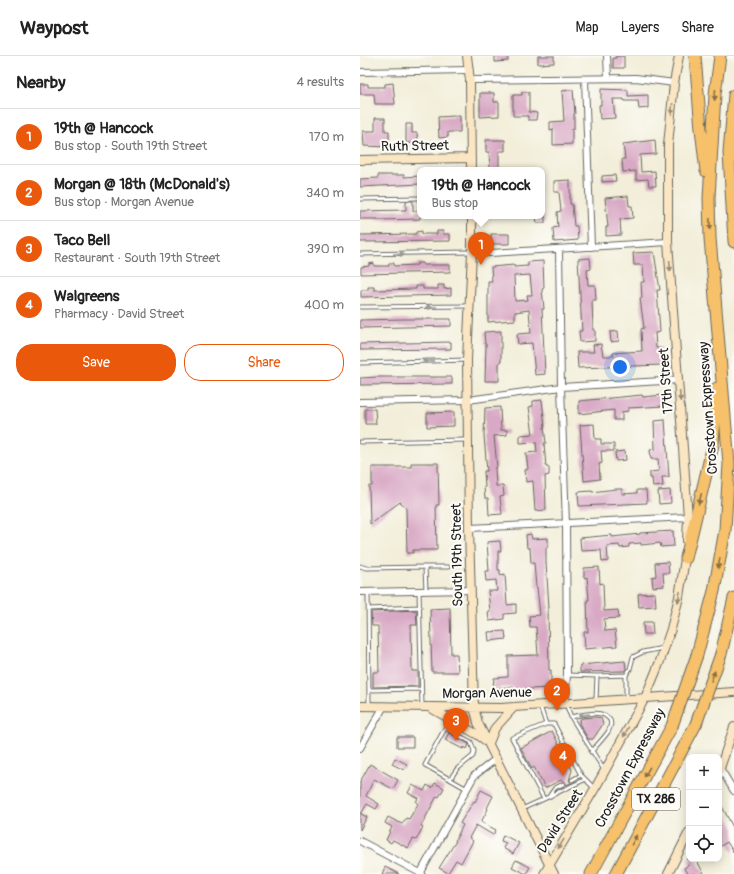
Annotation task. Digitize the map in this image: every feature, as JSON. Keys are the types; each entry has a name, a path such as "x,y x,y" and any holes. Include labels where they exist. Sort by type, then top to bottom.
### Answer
{"highway":[{"path":"695,56 701,129 710,198"},
{"name":"Crosstown Expressway","path":"592,871 672,726 697,655 714,591 725,530 729,464 710,238 710,198 715,94 720,56"},
{"path":"734,95 729,152 734,242"},
{"path":"731,204 734,188"},
{"path":"686,558 713,445 719,350"},
{"name":"TX 286","path":"616,874 696,724 721,654 734,598"}],"main road":[{"path":"467,56 470,80 471,167"},
{"name":"17th Street","path":"645,698 671,629 679,597 686,558 688,517 668,242 668,145 674,83 679,56"},
{"name":"Ruth Street","path":"360,160 471,158"},
{"name":"South 19th Street","path":"472,219 467,360 469,528 474,707 478,723 497,758 554,874"},
{"name":"Morgan Avenue","path":"360,706 514,707 565,702 734,692"},
{"name":"David Street","path":"544,874 605,772 645,698"},
{"path":"425,706 478,735 489,743 495,728 514,707"},
{"path":"722,764 734,727"},
{"path":"668,874 686,838"}],"street":[{"path":"607,56 608,78"},
{"path":"360,72 469,70"},
{"path":"585,78 590,247"},
{"path":"470,80 636,78 674,83"},
{"path":"472,252 491,253 668,242"},
{"path":"559,249 561,387 566,524 567,675 565,702"},
{"path":"360,402 468,400 561,387 679,380"},
{"path":"469,528 688,517"},
{"path":"360,592 471,590"},
{"path":"360,748 384,706"},
{"path":"360,841 421,874 474,776 497,758"},
{"path":"722,773 734,791"}],"lane":[{"path":"360,199 417,198"},
{"path":"360,254 472,252"},
{"path":"360,307 470,306"},
{"path":"360,363 467,360"},
{"path":"360,442 468,440"},
{"path":"360,566 366,568 448,566"},
{"path":"425,567 420,607 421,689 425,706"},
{"path":"368,591 369,706"},
{"path":"368,609 420,607"},
{"path":"626,699 626,675 630,669 633,657 643,652 665,648"},
{"path":"567,675 626,675"},
{"path":"596,701 597,676"},
{"path":"369,690 421,689"},
{"path":"565,702 571,717 591,752 605,772"},
{"path":"540,705 546,724"},
{"path":"571,717 596,713 602,714 610,720 611,724 608,731 591,752"},
{"path":"450,719 425,765 467,789"},
{"path":"544,799 512,738 546,724 554,724 584,780 595,789"},
{"path":"445,728 470,742 474,751 473,756 457,769 450,779"},
{"path":"572,780 581,775"},
{"path":"522,809 584,780"},
{"path":"550,797 555,788 563,784"}],"building":[{"path":"495,56 508,56 508,61 495,62"},
{"path":"538,56 554,56 554,63 538,64"},
{"path":"616,56 624,56 624,68 613,68 613,58 616,58"},
{"path":"393,83 395,104 375,104 374,94 360,94 360,84 368,84 368,87 385,87 385,84"},
{"path":"601,89 628,90 628,96 648,95 648,108 639,109 638,101 613,99 615,118 600,119 599,105 601,105"},
{"path":"573,90 575,114 574,129 572,129 572,144 553,145 553,129 550,130 550,122 564,121 562,91"},
{"path":"522,92 529,92 529,112 537,113 536,120 528,120 528,116 513,116 513,95 522,95"},
{"path":"480,93 494,93 494,102 499,102 499,116 480,117"},
{"path":"460,116 460,132 448,132 448,137 439,138 438,117"},
{"path":"375,118 385,118 385,131 389,131 389,147 364,146 363,131 375,131"},
{"path":"406,124 412,124 412,133 417,133 418,143 406,143"},
{"path":"486,140 505,140 505,151 499,151 499,167 490,167 489,152 486,152"},
{"path":"655,140 656,154 640,155 641,172 655,171 656,186 649,186 648,179 636,180 636,171 623,172 622,159 625,159 623,144"},
{"path":"378,175 404,175 404,177 417,176 417,184 360,187 360,179 378,178"},
{"path":"615,175 616,181 602,182 602,176"},
{"path":"570,180 570,204 572,204 574,226 577,226 578,240 554,242 553,228 558,227 557,212 561,211 559,192 554,192 554,181"},
{"path":"628,196 629,206 632,206 633,218 620,219 621,235 606,236 606,227 608,227 605,198"},
{"path":"406,201 413,201 413,211 417,211 417,219 420,219 378,220 360,219 360,211 406,210"},
{"path":"536,219 545,219 545,223 537,223"},
{"path":"422,231 422,234 437,234 437,231 443,231 443,234 450,234 450,241 360,242 360,235 416,234 416,232"},
{"path":"491,234 509,234 509,244 491,244"},
{"path":"654,252 660,290 657,290 660,332 655,333 656,348 661,348 662,365 578,368 577,352 594,352 593,345 601,344 603,356 614,356 613,353 642,351 641,329 644,328 640,298 642,298 641,282 644,282 643,265 634,265 633,253"},
{"path":"590,258 591,269 587,270 588,285 595,285 596,300 592,300 595,341 580,342 579,331 582,331 578,259"},
{"path":"543,261 544,288 542,289 544,309 542,309 545,374 535,375 532,343 518,344 517,334 531,333 529,310 515,312 515,320 488,322 488,281 492,281 491,267 514,265 514,267 528,266 528,262","holes":["530,275 532,295 527,295 528,300 515,301 514,276"]},
{"path":"374,263 374,266 389,266 389,263 394,263 394,266 417,265 417,263 423,263 423,265 450,265 450,272 361,274 361,267 369,266 369,264"},
{"path":"438,285 444,285 444,289 451,288 451,295 361,297 361,290 368,290 368,287 374,287 374,290 416,289 416,286 423,286 423,289 438,289"},
{"path":"451,319 451,326 360,328 360,320"},
{"path":"501,331 501,362 499,362 499,381 485,381 486,344 484,332"},
{"path":"618,331 619,341 611,342 610,332"},
{"path":"451,342 451,349 360,350 360,344"},
{"path":"452,377 452,384 360,385 360,378"},
{"path":"642,395 643,397 663,395 664,406 628,408 628,411 622,412 622,420 614,420 614,410 579,414 579,401"},
{"path":"542,400 546,443 544,443 546,467 549,467 549,475 545,476 546,510 535,511 533,481 526,482 525,470 528,469 526,453 537,452 536,442 520,443 520,435 533,434 529,407 533,406 533,401"},
{"path":"500,407 501,430 507,430 507,435 494,436 497,467 495,468 496,486 503,486 504,496 500,497 502,514 489,515 488,498 485,498 484,487 484,471 487,471 484,436 485,408"},
{"path":"365,409 375,409 376,424 365,424"},
{"path":"454,412 454,426 427,427 427,413"},
{"path":"665,420 669,477 662,477 663,486 653,487 650,472 659,471 658,459 651,459 650,450 655,449 654,421"},
{"path":"594,424 595,439 601,439 601,444 614,444 614,451 601,451 602,463 599,464 600,479 584,481 580,425"},
{"path":"625,451 626,460 616,461 615,452"},
{"path":"411,463 438,463 439,505 436,505 437,550 413,550 413,553 407,553 406,507 400,502 370,524 369,486 372,486 372,467 411,467"},
{"path":"622,489 622,494 637,493 637,490 646,490 647,503 579,506 578,492"},
{"path":"670,490 671,503 659,504 658,491"},
{"path":"673,531 674,546 661,547 660,543 641,545 641,543 629,544 629,547 620,548 619,545 607,546 608,561 602,562 601,550 581,551 580,538 612,535 612,537 640,533"},
{"path":"531,534 532,539 548,538 548,547 546,547 546,562 549,608 549,670 551,670 551,685 548,688 513,690 513,687 493,688 494,678 508,677 508,656 538,655 536,627 530,627 529,616 540,615 534,563 531,563 530,548 527,548 526,535"},
{"path":"500,541 501,551 498,551 498,570 500,570 500,575 505,574 507,605 516,604 516,613 504,614 504,619 489,621 488,611 490,611 488,591 497,591 496,580 486,581 485,571 489,571 487,542"},
{"path":"668,562 669,573 663,573 664,586 653,587 652,577 656,576 655,563"},
{"path":"599,567 600,584 603,583 604,611 618,610 619,618 604,619 605,631 615,630 617,646 585,649 584,632 588,632 587,600 589,600 587,577 584,578 584,568"},
{"path":"655,593 656,606 639,607 638,594"},
{"path":"450,608 451,654 457,654 458,672 432,672 430,609"},
{"path":"416,610 417,625 411,625 412,671 418,671 418,686 373,687 373,672 379,672 378,626 372,626 371,612"},
{"path":"643,622 652,622 653,634 644,634"},
{"path":"505,631 506,639 489,641 488,632"},
{"path":"625,661 625,671 580,672 580,665"},
{"path":"582,718 601,718 603,724 593,739 588,739 579,723 580,720"},
{"path":"552,731 572,770 569,780 571,783 566,785 565,782 561,780 545,788 534,767 532,769 521,748"},
{"path":"449,733 469,744 467,749 464,747 463,749 445,740"},
{"path":"397,737 413,737 413,747 397,747"},
{"path":"395,758 407,764 404,770 392,764"},
{"path":"370,764 398,780 393,789 374,779 366,796 379,804 376,809 367,804 361,814 367,817 360,830 360,782"},
{"path":"435,783 444,788 439,797 437,796 421,826 423,827 416,840 413,839 408,848 393,840 391,843 386,840 392,827 385,823 388,817 402,824 406,818 409,819 418,804 416,802 418,798 408,793 412,785 424,791 427,785 432,788"},
{"path":"481,790 493,796 481,822 496,830 493,835 476,825 469,838 473,841 461,863 456,860 448,873 439,868 456,841 463,825 460,823 474,801 475,802"},
{"path":"722,807 734,829 734,853 727,842 722,845"},
{"path":"503,835 519,843 513,854 503,848 506,843 501,841"},
{"path":"516,860 530,867 526,874 512,867"},
{"path":"689,862 698,862 704,874 687,874 684,868 690,864"},
{"path":"385,867 399,874 382,874"}],"place":[{"name":"19th @ Hancock","path":"481,265"},
{"name":"Morgan @ 18th (McDonald's)","path":"557,711"},
{"name":"Taco Bell","path":"456,741"},
{"name":"Walgreens","path":"563,776"}]}
